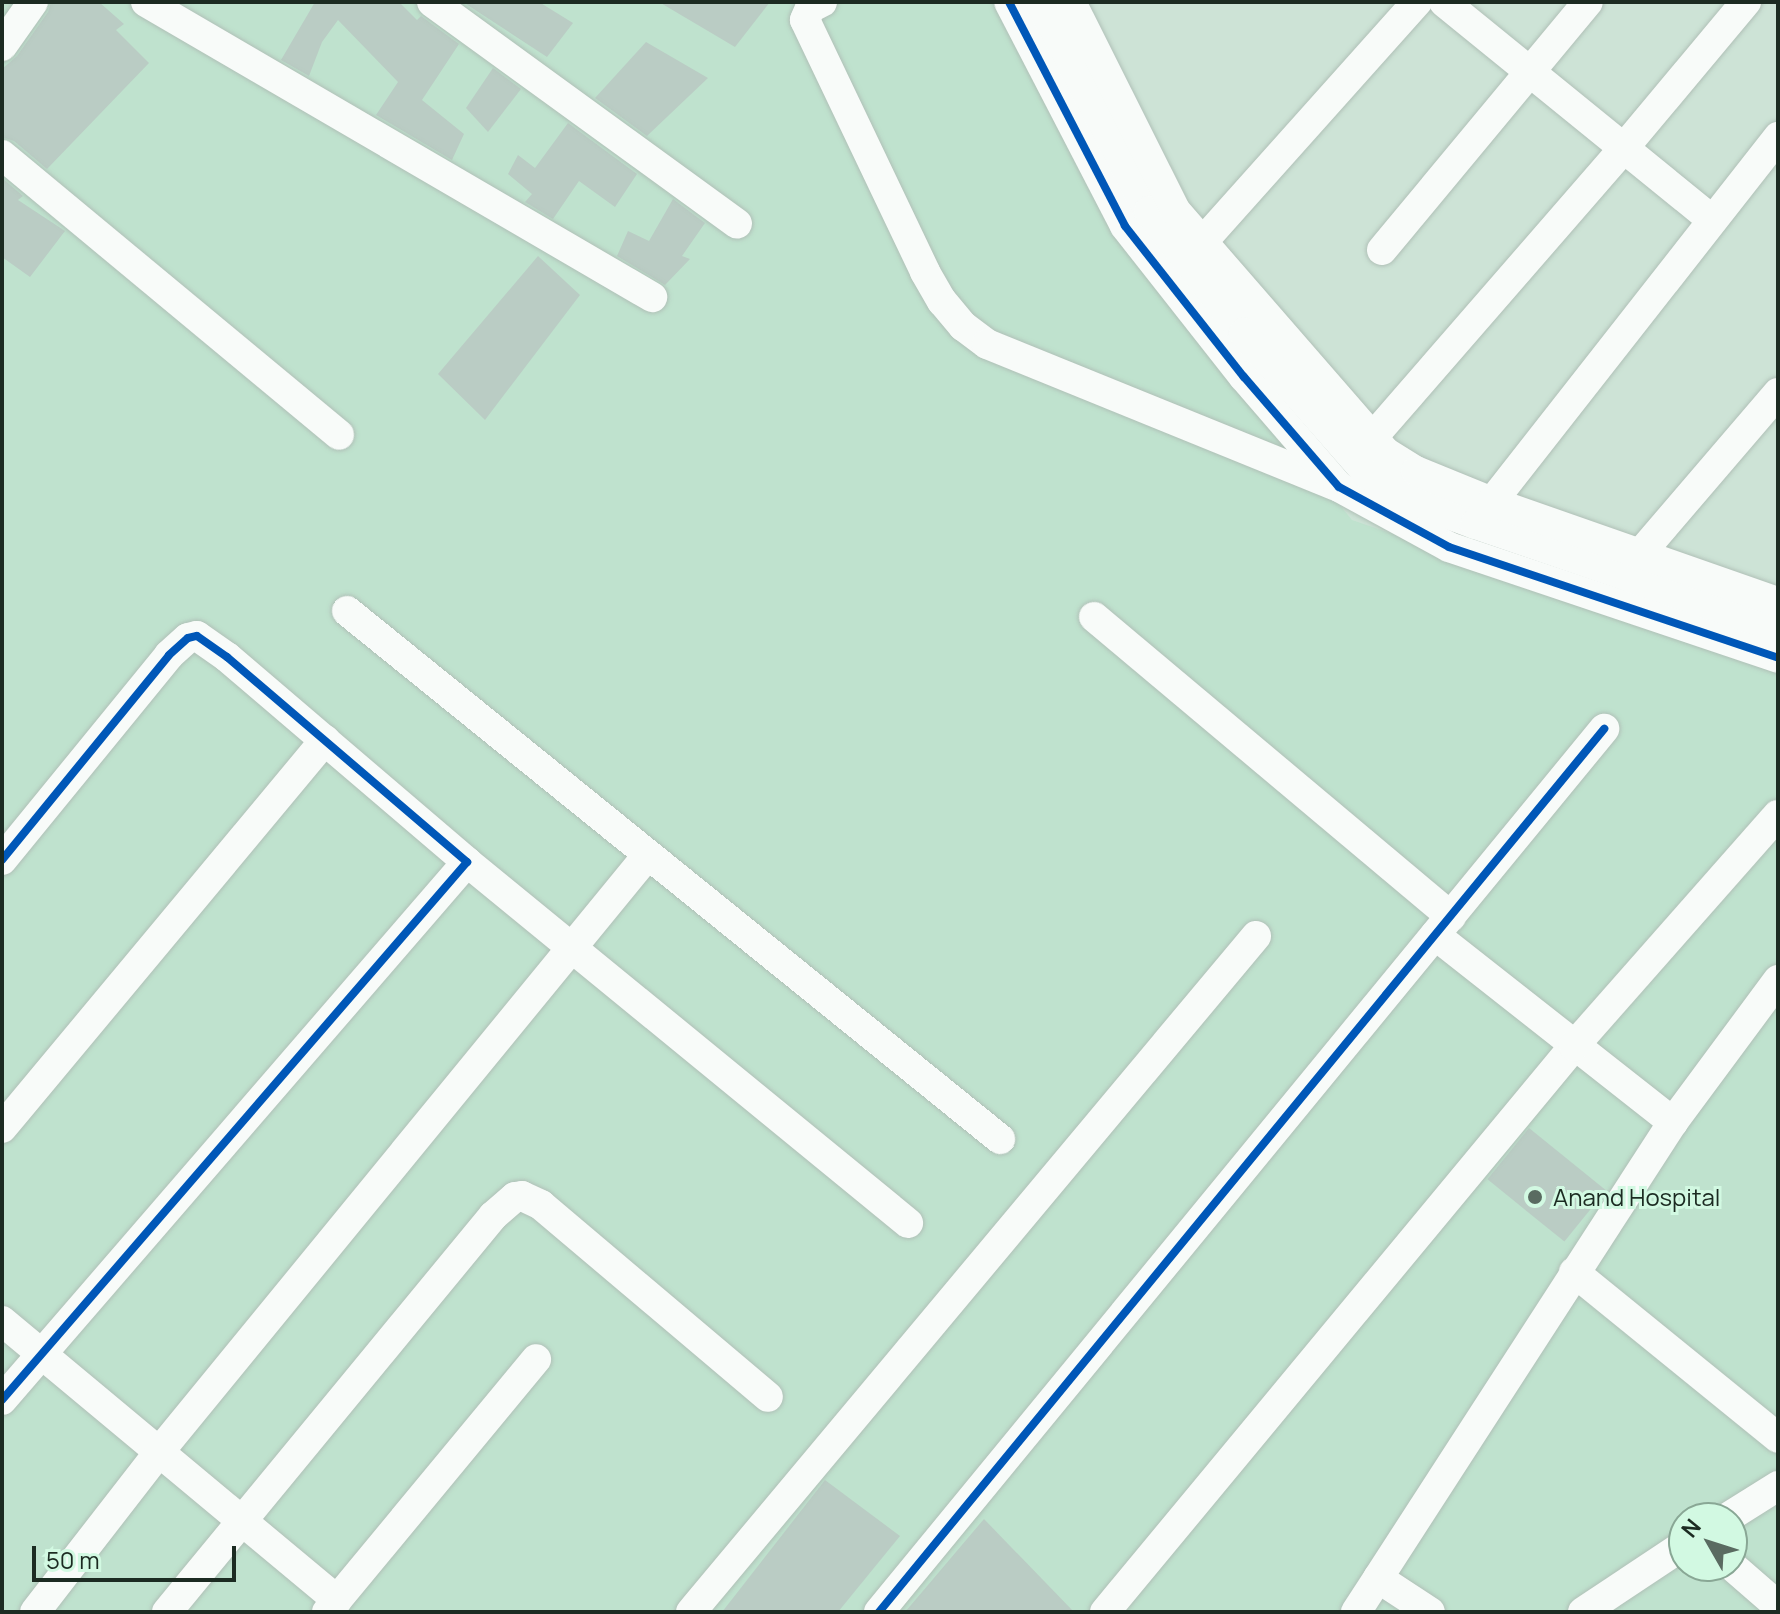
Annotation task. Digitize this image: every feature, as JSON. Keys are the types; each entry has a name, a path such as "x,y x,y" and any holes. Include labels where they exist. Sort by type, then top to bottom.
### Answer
{"street":[{"path":"2,46 33,2"},
{"path":"146,2 652,297"},
{"path":"432,2 737,224"},
{"path":"822,2 810,8 805,20 907,227 925,272 942,301 963,326 987,344 1363,470 1416,471 1483,513 1778,628"},
{"path":"1009,2 1125,226 1244,377 1363,470 1449,547 1778,658"},
{"path":"1040,2 1149,211 1194,252 1363,470"},
{"path":"1071,2 1194,252"},
{"path":"1194,252 1417,2"},
{"path":"1444,2 1712,220"},
{"path":"1382,250 1588,2"},
{"path":"1363,470 1746,2"},
{"path":"1483,513 1778,137"},
{"path":"2,155 339,435"},
{"path":"1640,554 1778,393"},
{"path":"1483,513 1640,554 1778,602"},
{"path":"347,611 646,857 1000,1139"},
{"path":"1094,617 1574,1046 1673,1122"},
{"path":"2,860 169,655 193,636 209,642 467,862 908,1223"},
{"path":"879,1612 1604,729"},
{"path":"2,1128 325,740"},
{"path":"1105,1612 1574,1046 1778,815"},
{"path":"35,1612 159,1452 646,857"},
{"path":"2,1400 40,1352 467,862"},
{"path":"691,1612 1256,936"},
{"path":"1356,1612 1673,1122 1778,980"},
{"path":"167,1612 493,1216 515,1197 522,1196 541,1205 768,1397"},
{"path":"1574,1272 1778,1438"},
{"path":"2,1321 241,1521 332,1606 536,1359"},
{"path":"1748,1505 1778,1486"},
{"path":"1583,1612 1668,1556"},
{"path":"1378,1578 1430,1612"},
{"path":"1748,1580 1778,1606"}],"shaded area":[{"path":"2,2 996,2 1124,241 1352,520 1778,666 1778,1612 2,1612"}],"building":[{"path":"51,2 99,2 124,24 116,30 149,63 47,169 14,141 2,137 2,69 17,56 48,12"},
{"path":"315,2 399,2 417,20 421,16 459,44 422,100 464,134 452,160 376,115 398,82 338,20 322,42 309,76 281,60"},
{"path":"463,2 539,2 573,23 547,57"},
{"path":"659,2 770,2 735,47"},
{"path":"646,42 708,78 647,136 595,98"},
{"path":"493,68 521,89 488,132 466,108"},
{"path":"568,123 637,174 615,207 579,181 553,219 525,202 532,194 508,174 518,155 535,168"},
{"path":"2,178 23,196 18,200 65,231 30,277 2,257"},
{"path":"673,199 705,223 682,256 690,259 665,285 617,256 628,231 649,241"},
{"path":"538,256 580,295 485,420 438,374"},
{"path":"1529,1128 1606,1190 1564,1242 1487,1179"},
{"path":"825,1480 900,1536 838,1612 722,1612"},
{"path":"984,1519 1074,1612 905,1612"}],"cycle path":[{"path":"1009,2 1125,226 1244,377 1339,487 1449,547 1778,658"},
{"path":"2,860 169,655 188,638 197,636 227,657 467,862 2,1400"},
{"path":"879,1612 1604,729"}],"place":[{"name":"Anand Hospital","path":"1535,1197"}]}
